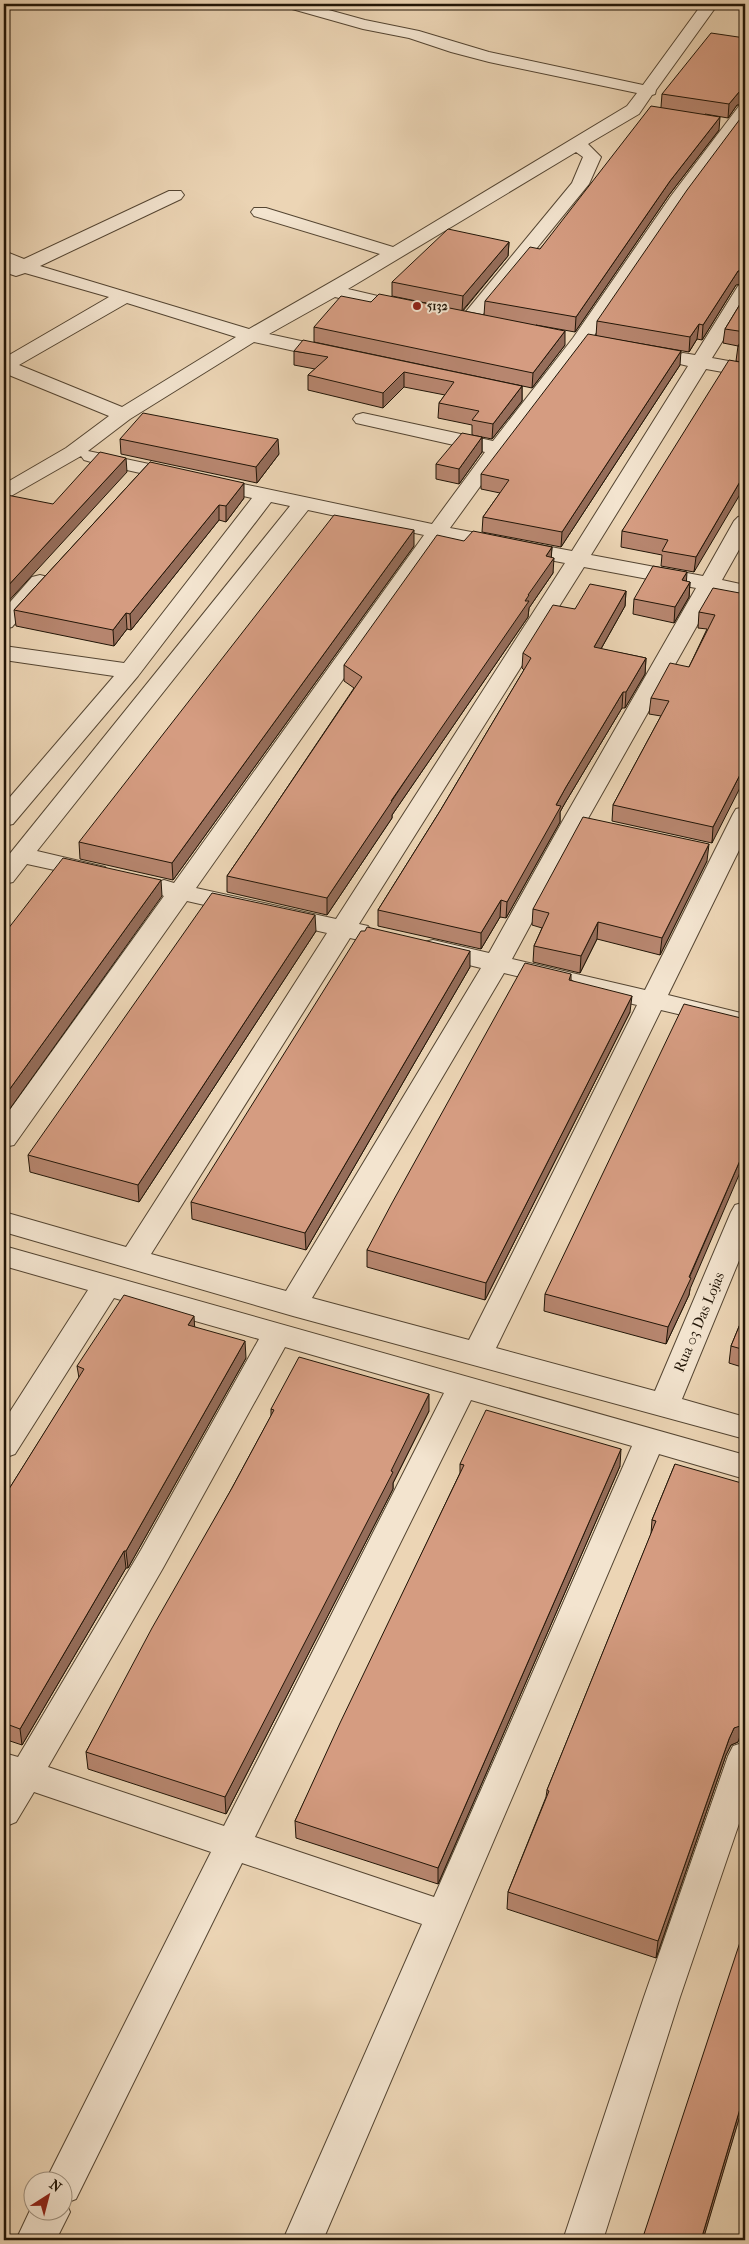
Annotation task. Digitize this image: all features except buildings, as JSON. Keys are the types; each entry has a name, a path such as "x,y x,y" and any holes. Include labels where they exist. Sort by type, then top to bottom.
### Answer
{"street":[{"path":"290,4 363,24 413,34 457,49 489,57 648,91"},
{"path":"4,492 73,452 123,415 251,336 332,291 633,110 710,4"},
{"path":"633,110 651,113"},
{"path":"4,1138 498,448 528,395 580,342 677,200 735,121"},
{"path":"449,317 580,184 592,157 587,151 575,144"},
{"path":"4,276 174,195"},
{"path":"260,212 394,253"},
{"path":"4,256 24,267 125,296 251,336 356,359"},
{"path":"132,1260 578,559 745,290"},
{"path":"332,291 487,324"},
{"path":"123,415 4,366 125,296"},
{"path":"663,356 745,370"},
{"path":"363,419 498,448"},
{"path":"73,452 137,476 265,496 437,532 745,591"},
{"path":"4,819 130,671 265,496"},
{"path":"4,878 302,504"},
{"path":"293,1305 497,963 583,824 709,584 745,521"},
{"path":"4,622 50,571"},
{"path":"4,653 130,671"},
{"path":"478,1354 654,1000 736,857 745,814"},
{"path":"698,849 736,857"},
{"path":"21,855 115,877"},
{"path":"143,883 381,937"},
{"path":"410,943 745,1022"},
{"name":"Rua 03 Das Lojas","path":"664,1405 745,1212"},
{"path":"4,1222 293,1305 745,1428"},
{"path":"4,1256 745,1467"},
{"path":"4,1446 107,1285"},
{"path":"4,1812 15,1771 152,1559 278,1333"},
{"path":"69,2172 463,1386"},
{"path":"303,2240 650,1440"},
{"path":"583,2240 662,1998 745,1756"},
{"path":"15,1771 444,1916"},
{"path":"36,2240 45,2222"}],"place":[{"name":"5132","path":"417,306"}]}
